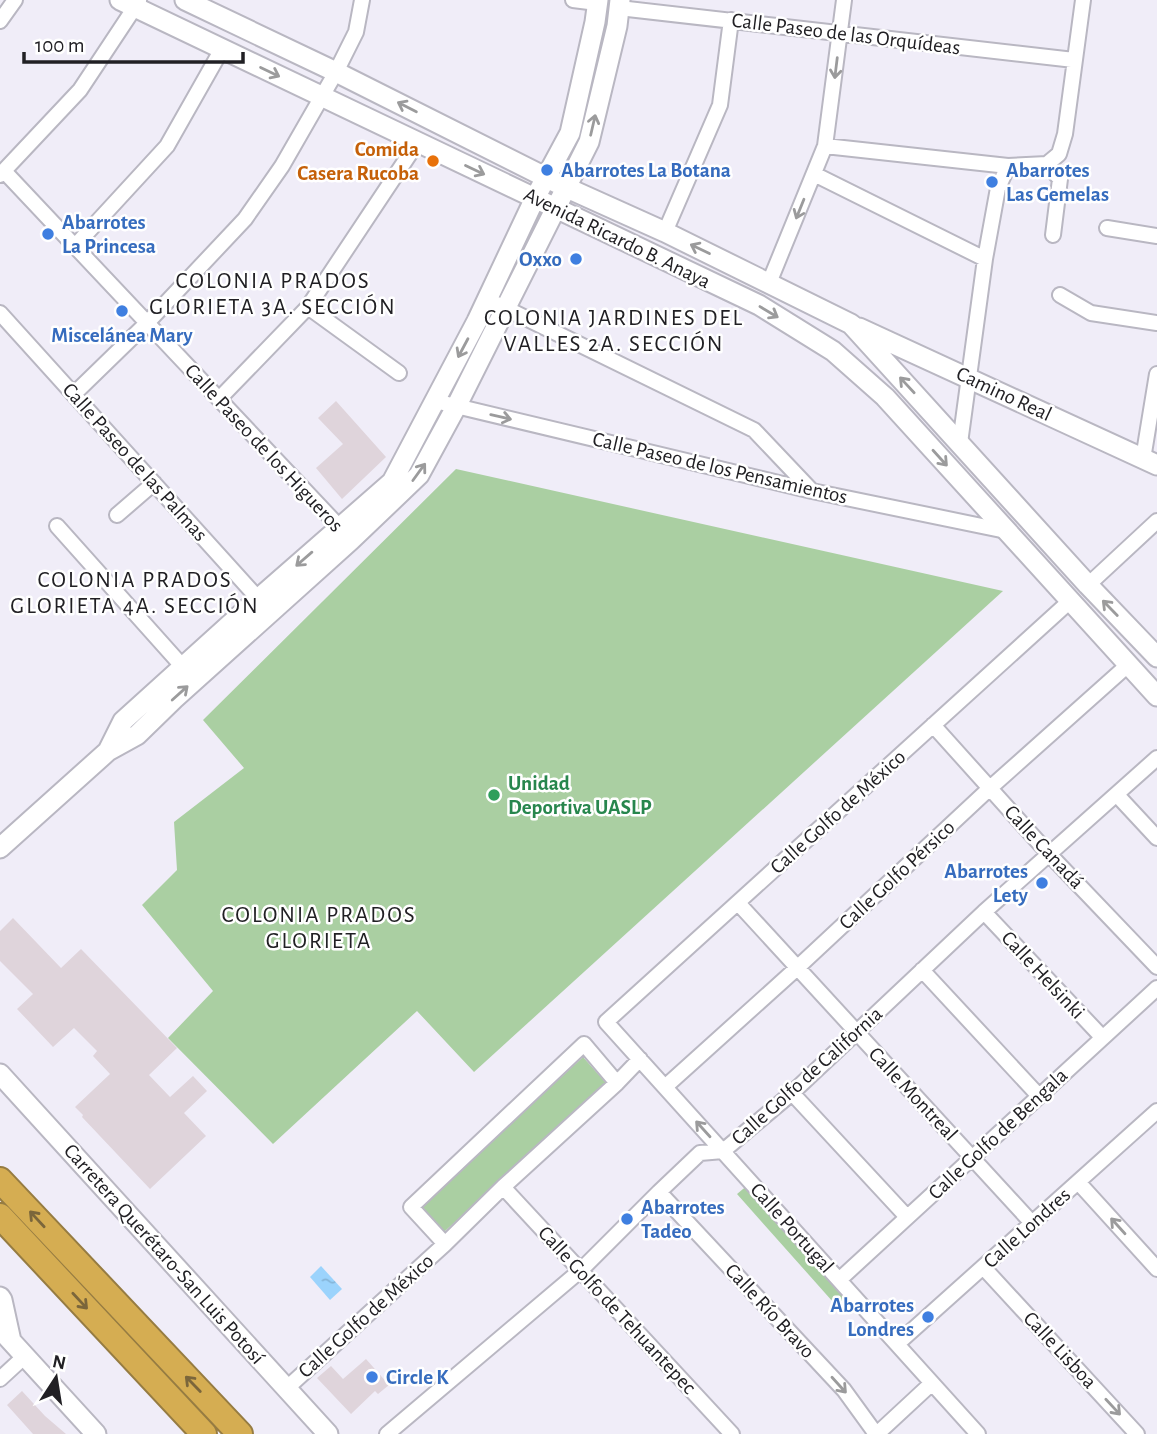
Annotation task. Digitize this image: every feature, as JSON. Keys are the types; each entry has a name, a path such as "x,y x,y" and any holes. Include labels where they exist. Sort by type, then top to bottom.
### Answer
{"highway":[{"path":"0,1180 240,1434"},
{"path":"0,1216 204,1434"}],"main road":[{"name":"Avenida Ricardo B. Anaya","path":"185,0 851,324 1087,584 1157,657"},
{"path":"345,534 392,482 570,134 598,1"},
{"name":"Avenida Ricardo B. Anaya","path":"132,2 222,49 759,305 833,351 885,397 1157,696"},
{"path":"0,848 264,605 345,534 419,475 589,142 620,4"},
{"name":"Camino Real","path":"851,324 1150,462"},
{"path":"150,709 183,667 264,605"},
{"name":"Carretera Querétaro-San Luis Potosí","path":"0,1074 328,1434"},
{"path":"0,1091 40,1116"},
{"path":"0,1297 6,1335 96,1434"}],"street":[{"path":"0,21 15,0"},
{"path":"74,394 147,323 245,219 282,166 336,72 356,32 362,0"},
{"path":"573,0 598,1"},
{"path":"769,282 825,146 844,0"},
{"path":"825,146 1008,166 1047,164 1059,153 1065,134 1083,0"},
{"path":"2,173 80,90 132,2"},
{"name":"Calle Paseo de las Orquídeas","path":"620,4 731,20 1074,60"},
{"path":"665,232 720,105 731,20"},
{"path":"75,246 167,146 222,49"},
{"path":"219,399 307,307 417,143"},
{"path":"1047,164 1060,179 1054,235"},
{"path":"960,443 985,259 998,188 1008,166"},
{"name":"Calle Paseo de los Higueros","path":"2,173 75,246 345,534"},
{"path":"814,174 985,259"},
{"path":"1107,228 1157,236"},
{"path":"1060,295 1091,313 1157,323"},
{"path":"487,299 754,430 812,491"},
{"path":"307,307 399,373"},
{"name":"Calle Paseo de las Palmas","path":"0,313 264,605"},
{"path":"1150,462 1157,374"},
{"name":"Calle Paseo de los Pensamientos","path":"435,401 812,491 1006,531"},
{"path":"117,515 154,483"},
{"path":"1087,584 1156,525"},
{"path":"57,526 183,667"},
{"name":"Calle Golfo de México","path":"606,1022 1070,601"},
{"name":"Calle Golfo Pérsico","path":"665,1087 1129,664"},
{"name":"Calle Canadá","path":"933,725 1049,855 1157,967"},
{"name":"Calle Golfo de California","path":"387,1434 581,1270 700,1153 723,1151 792,1093 984,912 1157,758"},
{"path":"1117,795 1157,838"},
{"name":"Calle Montreal","path":"738,903 1032,1223"},
{"name":"Calle Helsinki","path":"984,912 1102,1037"},
{"path":"922,970 1039,1096"},
{"name":"Calle Golfo de Bengala","path":"839,1280 1157,988"},
{"name":"Calle Portugal","path":"606,1022 978,1434"},
{"name":"Calle Golfo de México","path":"445,1244 411,1207 584,1045 617,1083"},
{"name":"Calle Golfo de México","path":"287,1388 445,1244 640,1059"},
{"path":"792,1093 907,1217"},
{"name":"Calle Londres","path":"897,1344 1157,1111"},
{"path":"1078,1182 1157,1269"},
{"name":"Calle Golfo de Tehuantepec","path":"503,1187 732,1434"},
{"name":"Calle Río Bravo","path":"659,1192 844,1390 877,1434"},
{"name":"Calle Lisboa","path":"984,1267 1137,1434"},
{"path":"0,1379 25,1356"},
{"path":"877,1434 932,1383"}],"green space":[{"name":"Unidad Deportiva UASLP","path":"456,469 1003,591 474,1072 417,1011 273,1144 168,1038 213,991 142,905 177,870 174,822 244,768 203,720"},
{"path":"583,1057 607,1084 444,1232 419,1208"},
{"path":"749,1184 853,1300 841,1311 737,1194"}],"water":[{"path":"321,1266 342,1289 330,1300 310,1277"}],"building":[{"path":"336,401 386,457 342,499 316,468 343,444 318,418"},
{"path":"13,918 61,968 81,949 177,1048 149,1075 170,1097 193,1076 207,1091 184,1113 206,1136 150,1189 75,1107 110,1074 93,1056 97,1051 74,1028 53,1047 17,1009 33,994 0,961 0,931"},
{"path":"366,1359 389,1385 378,1394 375,1391 351,1414 317,1378 331,1366 343,1379"},
{"path":"22,1391 66,1434 33,1434 7,1405"}],"place":[{"name":"Comida Casera Rucoba","path":"433,161"},
{"name":"Abarrotes La Botana","path":"547,170"},
{"name":"Abarrotes Las Gemelas","path":"992,182"},
{"name":"Abarrotes La Princesa","path":"48,234"},
{"name":"Oxxo","path":"576,259"},
{"name":"Miscelánea Mary","path":"122,311"},
{"name":"Unidad Deportiva UASLP","path":"494,795"},
{"name":"Abarrotes Lety","path":"1042,883"},
{"name":"Abarrotes Tadeo","path":"627,1219"},
{"name":"Abarrotes Londres","path":"928,1317"},
{"name":"Circle K","path":"372,1377"}],"district":[{"name":"COLONIA PRADOS GLORIETA 3A. SECCIÓN","path":"273,294"},
{"name":"COLONIA JARDINES DEL VALLES 2A. SECCIÓN","path":"614,331"},
{"name":"COLONIA PRADOS GLORIETA 4A. SECCIÓN","path":"135,593"},
{"name":"COLONIA PRADOS GLORIETA","path":"319,928"}]}
